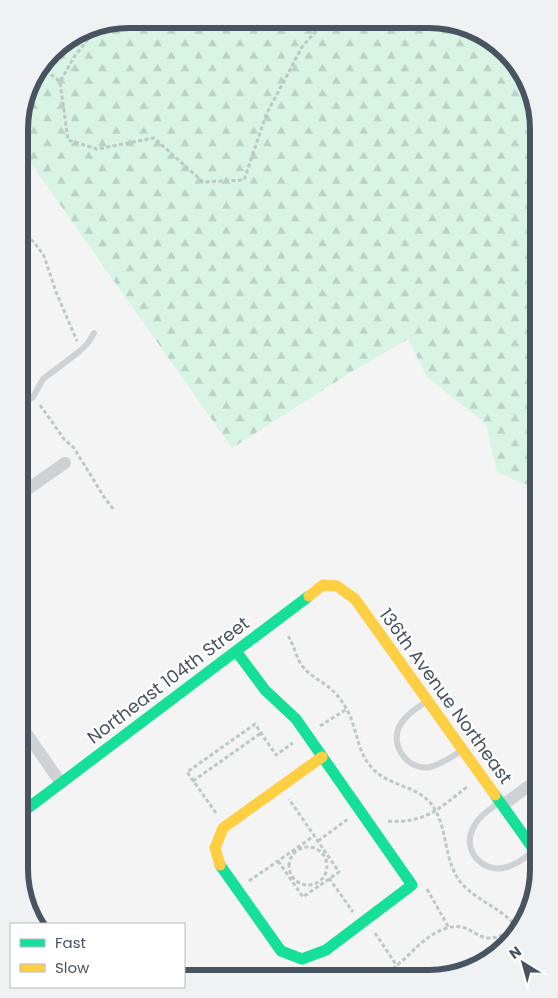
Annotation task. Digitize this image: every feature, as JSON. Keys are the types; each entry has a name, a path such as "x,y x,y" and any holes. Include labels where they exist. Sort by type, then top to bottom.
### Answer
{"street":[{"path":"28,488 65,463"},
{"name":"Northeast 104th Street","path":"28,808 323,585 337,586"},
{"name":"136th Avenue Northeast","path":"337,586 355,598 530,844"},
{"path":"236,651 265,690 296,719 412,885 326,950 302,960 281,951 221,868 215,848 223,828 322,757"},
{"path":"28,736 61,783"},
{"path":"502,803 530,784"}],"lane":[{"path":"28,401 33,397 43,379 80,351 88,343 94,332"},
{"path":"428,700 411,713 399,728 397,743 402,755 412,764 430,767 444,762 463,749"},
{"path":"502,803 480,817 472,830 470,844 475,858 481,863 494,868 505,868 530,857"}],"path":[{"path":"92,34 74,57 60,82 68,140 97,149 154,138 203,182 244,180 266,115 302,47 319,28"},
{"path":"46,70 60,82"},
{"path":"28,238 34,242 44,256 80,351"},
{"path":"288,636 304,669 332,690 347,710 361,752 374,771 419,793 427,799 436,811 442,822 448,858 462,884 472,893 504,913 514,924"},
{"path":"319,727 347,710"},
{"path":"220,820 187,772 255,724 276,754 299,738"},
{"path":"193,781 261,733"},
{"path":"382,820 410,821 436,811 467,787"},
{"path":"278,861 303,897 320,883 339,872 284,793"},
{"path":"318,841 353,816"},
{"path":"244,885 314,836"},
{"path":"314,848 325,854 328,868 320,883 303,884 291,878 289,864 297,849 314,848"},
{"path":"329,878 356,916"},
{"path":"425,887 449,928"},
{"path":"389,970 397,966 418,944 435,933 449,928 465,927 489,938 510,931"},
{"path":"374,931 397,966"}],"green space":[{"path":"436,28 450,29 486,44 514,72 525,96 530,115 530,487 497,472 486,424 427,377 408,339 348,374 232,448 28,159 29,108 41,78 52,62 67,48 90,35 108,29"}],"traffic: fast":[{"path":"28,808 309,596"},
{"path":"220,865 281,951 302,959 326,950 412,885 296,719 265,690 236,651"},
{"path":"495,795 530,844"}],"traffic: slow":[{"path":"309,596 323,585 337,586 355,599 495,795"},
{"path":"220,865 215,848 223,828 322,757"}]}
